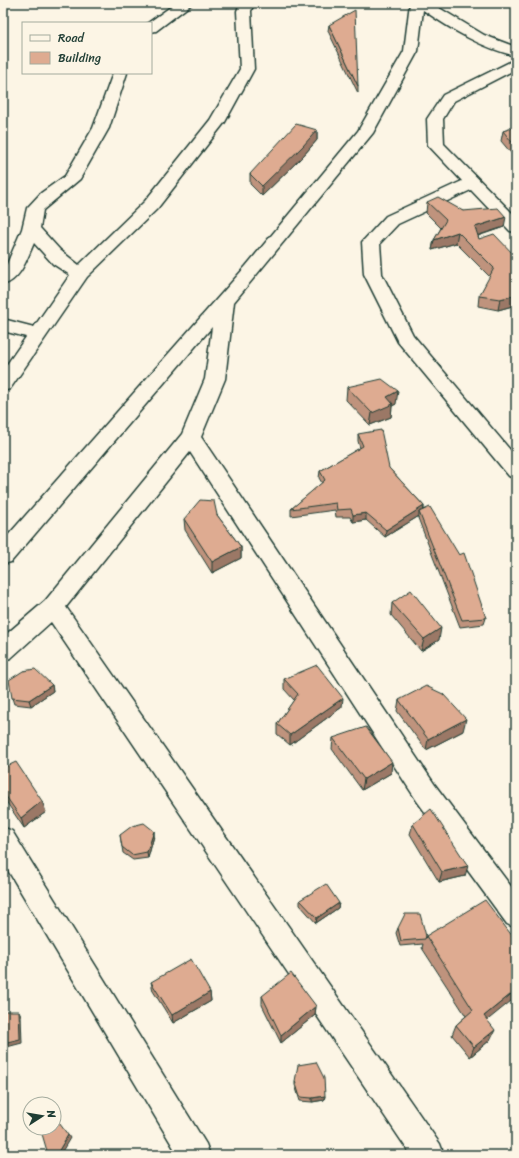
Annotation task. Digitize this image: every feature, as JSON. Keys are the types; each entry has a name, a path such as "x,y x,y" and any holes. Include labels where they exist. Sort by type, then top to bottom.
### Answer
{"street":[{"path":"152,27 186,3"},
{"path":"3,384 81,273 151,205 217,122 247,69 244,11 247,3"},
{"path":"3,556 225,302 365,133 411,50 417,3"},
{"path":"422,3 465,32 503,48 515,62 448,98 435,119 436,145 516,227"},
{"path":"3,279 14,266 32,229 35,208 47,197 72,179 101,128 120,74"},
{"path":"472,183 392,220 371,242 373,274 405,338 516,471"},
{"path":"32,229 60,261 68,268 81,273"},
{"path":"3,651 53,607 191,437 215,379 225,302"},
{"path":"3,325 38,334"},
{"path":"191,437 426,793 516,915"},
{"path":"53,607 429,1155"},
{"path":"3,840 194,1155"}],"building":[{"path":"355,10 358,86 329,25"},
{"path":"296,124 317,130 303,146 262,186 250,174"},
{"path":"516,127 516,147 503,131"},
{"path":"438,197 463,211 498,208 506,217 475,227 479,239 494,234 516,257 516,295 500,299 479,296 494,268 458,232 434,240 446,220 427,202"},
{"path":"382,379 398,391 387,397 393,404 372,413 347,387"},
{"path":"381,430 389,468 424,506 386,530 366,513 353,515 351,509 337,510 336,503 291,509 325,480 320,471 363,446 358,434"},
{"path":"200,500 214,501 217,515 241,547 212,562 184,519"},
{"path":"430,507 459,555 464,553 486,618 462,620 419,512"},
{"path":"411,590 441,628 424,639 392,603"},
{"path":"317,665 343,698 290,735 277,724 298,694 284,679"},
{"path":"35,669 52,685 29,700 12,698 9,680 23,671"},
{"path":"426,686 443,694 466,719 428,739 399,700"},
{"path":"366,727 392,762 364,779 333,738"},
{"path":"16,762 42,801 21,818 3,792 3,768"},
{"path":"431,809 468,866 442,872 413,824"},
{"path":"144,823 154,831 147,852 132,855 122,847 120,835 132,826"},
{"path":"326,884 339,903 317,918 300,900"},
{"path":"485,900 516,941 516,990 484,1016 495,1030 474,1047 456,1025 473,1010 426,936"},
{"path":"405,914 420,914 426,936 425,939 401,941 398,928"},
{"path":"191,959 210,992 172,1015 151,982"},
{"path":"291,973 316,1006 281,1035 262,996"},
{"path":"3,1011 19,1011 20,1039 3,1043"},
{"path":"316,1062 324,1078 325,1096 312,1098 300,1097 295,1081 298,1065"},
{"path":"62,1127 68,1135 58,1152 58,1155 43,1155 47,1151 43,1136 62,1136"}]}
